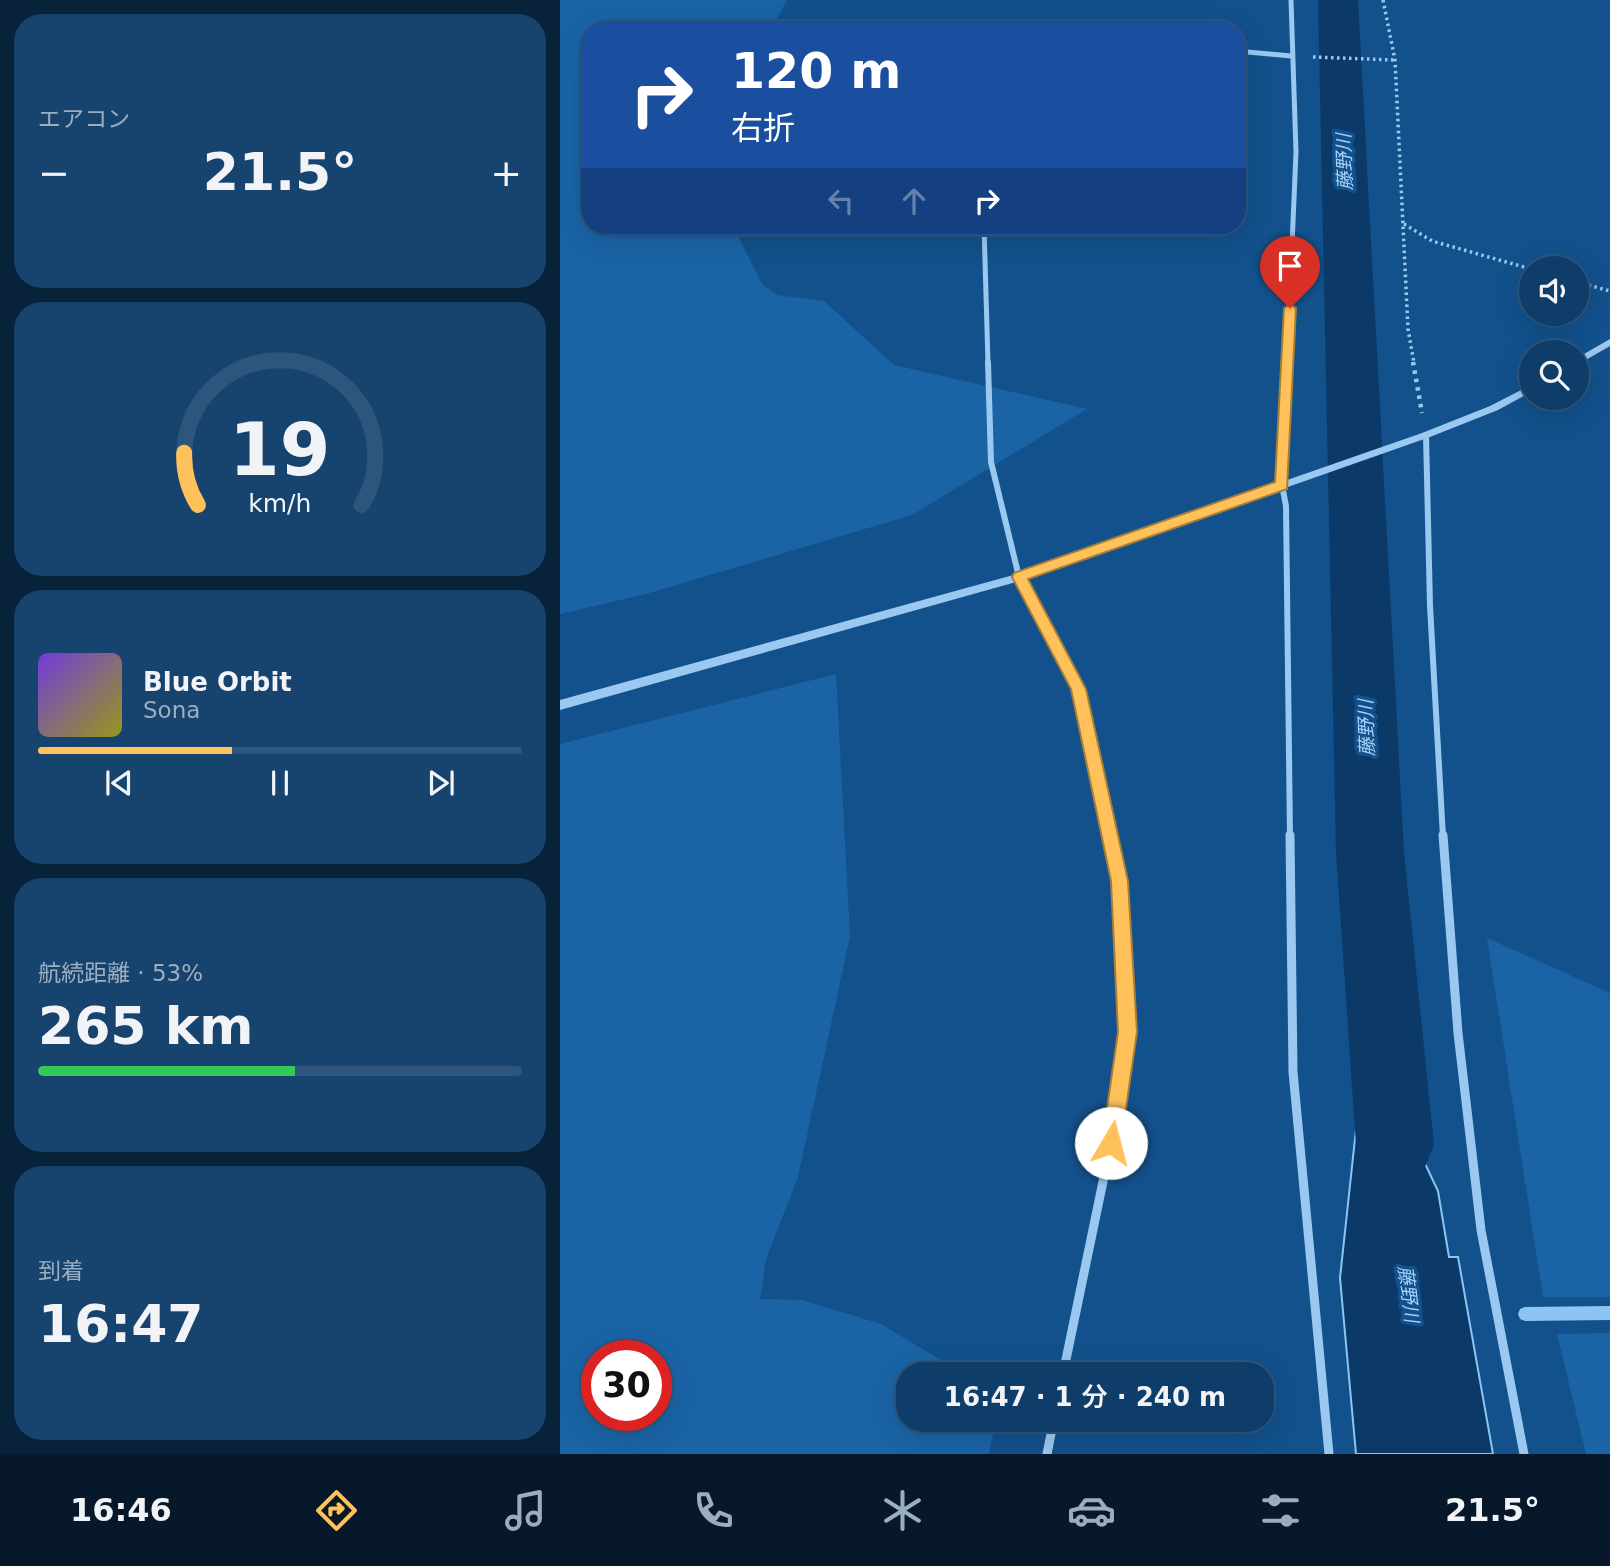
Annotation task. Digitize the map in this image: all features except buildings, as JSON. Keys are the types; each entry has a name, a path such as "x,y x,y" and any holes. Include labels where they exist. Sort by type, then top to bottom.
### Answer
{"street":[{"path":"1291,0 1296,152 1282,485 1286,506 1293,1072 1329,1454"},
{"path":"1246,52 1291,56"},
{"path":"984,235 991,462 1019,577 1078,689 1120,881 1127,1032 1111,1143 1065,1362"},
{"path":"1589,355 1610,342"},
{"path":"560,705 1019,577 1426,435 1494,408 1519,394"},
{"path":"1426,435 1424,458 1441,815 1458,1033 1481,1230 1524,1454"},
{"path":"1046,1454 1051,1432"}],"path":[{"path":"1382,0 1395,60 1408,329 1426,435"},
{"path":"1311,57 1395,60"},
{"path":"1403,224 1432,241 1519,266"},
{"path":"1589,285 1610,291"}],"shaded area":[{"path":"560,0 787,0 776,21 581,21 581,235 738,235 762,284 777,295 824,301 894,365 1087,409 912,515 646,594 560,614"},
{"path":"836,674 850,936 798,1177 766,1259 760,1299 802,1300 881,1324 944,1362 896,1362 896,1432 993,1432 989,1454 560,1454 560,744"},
{"path":"1487,938 1610,993 1610,1297 1543,1297"},
{"path":"1610,1333 1610,1454 1586,1454 1557,1334"}],"water":[{"path":"1364,1055 1395,1055 1412,1136 1438,1191 1449,1257 1458,1257 1493,1454 1356,1454 1340,1278"}],"waterway":[{"name":"藤野川","path":"1338,0 1370,852 1395,1145"},
{"path":"1525,1314 1610,1313"}],"route":[{"path":"1111,1143 1127,1032 1120,881 1078,689 1019,577 1282,485 1290,308"}]}
